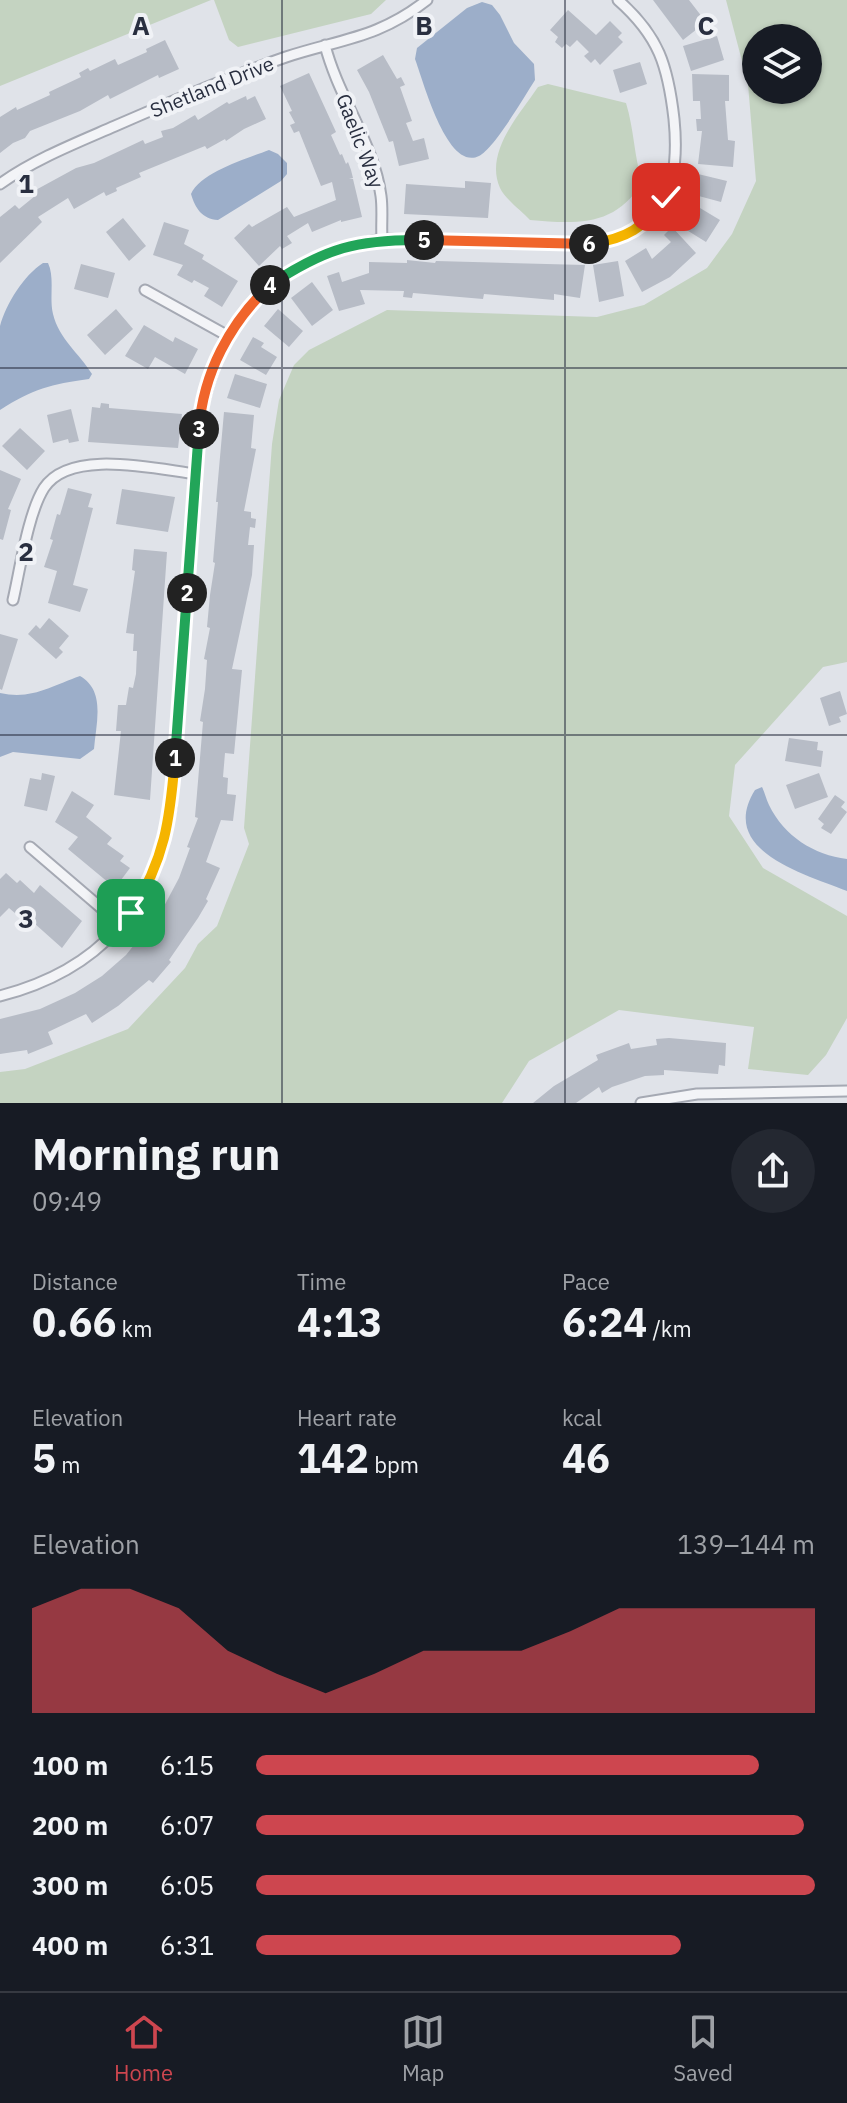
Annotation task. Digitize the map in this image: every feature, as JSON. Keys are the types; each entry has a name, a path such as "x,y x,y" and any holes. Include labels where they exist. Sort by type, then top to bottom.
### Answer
{"street":[{"name":"Shetland Drive","path":"0,184 48,155 208,85 325,45 362,37 405,18 427,0"},
{"path":"0,996 35,987 85,959 121,925 148,886 166,839 171,807 200,418 207,384 228,336 251,303 270,285 326,253 382,239 590,244 632,233 651,219 674,179 677,152 670,79 651,35 618,0"},
{"name":"Gaelic Way","path":"325,45 330,64 372,162 381,196 382,239"},
{"path":"145,290 228,336"},
{"path":"13,600 36,503 45,485 63,471 99,464 196,474"},
{"path":"30,847 121,925"},
{"path":"641,1103 847,1091"}],"green space":[{"path":"0,0 211,0 0,86"},
{"path":"214,0 386,0 371,14 238,47 229,40"},
{"path":"726,0 847,0 847,662 823,667 735,765 729,816 763,868 847,916 847,1018 826,1055 808,1075 748,1069 754,1027 619,1010 529,1061 502,1103 0,1103 0,1072 25,1069 128,1029 185,968 198,944 217,926 249,844 244,828 272,444 279,400 294,365 309,350 387,310 597,317 644,305 707,268 732,234 756,181 750,104 822,104 822,24 742,24 742,61"},
{"path":"548,84 626,103 642,182 632,197 607,215 579,222 530,220 500,188 496,174 497,161 506,134 538,87"}],"water":[{"path":"482,2 492,5 514,43 534,64 535,80 493,144 479,156 467,157 457,151 447,138 430,103 415,59 417,48 467,8"},
{"path":"269,150 287,163 287,174 281,181 218,220 200,212 191,194 196,186 225,167"},
{"path":"43,263 48,263 50,269 56,323 92,374 89,379 33,392 0,410 0,326 17,291"},
{"path":"80,676 93,690 98,708 94,749 80,759 13,752 0,757 0,693 32,693"},
{"path":"762,787 775,816 792,835 823,853 847,859 847,891 789,868 756,844 747,829 746,811 755,790"}],"building":[{"path":"653,0 689,0 706,22 683,40"},
{"path":"568,10 596,35 610,21 622,33 618,37 623,42 600,65 595,59 591,63 584,56 589,52 577,40 570,47 566,44 562,48 555,42 558,37 550,30"},
{"path":"717,36 724,60 691,71 683,46"},
{"path":"165,40 179,69 159,78 158,75 110,99 108,95 80,111 30,131 25,138 0,153 0,117 16,107 17,110 50,95 49,92 81,77 79,73 88,68 90,71 115,59 118,65"},
{"path":"383,55 397,79 401,77 405,85 400,87 412,121 406,123 413,141 424,138 429,159 399,166 393,141 389,142 357,70"},
{"path":"640,62 647,84 620,93 613,70"},
{"path":"309,73 336,132 331,135 351,170 353,178 349,179 353,179 362,217 341,220 312,232 308,223 287,236 292,243 282,249 280,246 259,266 234,238 249,224 252,227 287,207 294,217 336,200 332,182 321,186 299,131 294,133 290,125 295,123 289,112 292,111 280,86"},
{"path":"692,74 729,75 729,101 725,101 728,140 735,141 733,167 698,164 702,131 697,131 696,119 701,119 700,101 693,101"},
{"path":"246,96 247,100 255,96 266,119 226,141 207,149 205,146 139,173 141,177 116,188 117,191 106,196 104,192 74,209 68,198 38,217 42,222 0,263 0,217 15,205 19,209 35,196 32,192 76,168 143,140 145,144 163,137 161,131 195,115 198,120 227,102 229,104"},
{"path":"698,174 727,181 721,202 695,195 700,186 695,185"},
{"path":"465,181 491,183 488,218 404,214 406,184 465,188"},
{"path":"690,202 720,220 706,242 677,224"},
{"path":"123,218 146,246 129,261 106,232"},
{"path":"164,222 189,230 184,244 238,281 222,307 204,296 209,288 177,275 183,265 153,255"},
{"path":"672,227 696,253 670,277 642,292 625,261 646,248 652,259 671,242 664,235"},
{"path":"407,260 585,265 580,298 554,294 554,300 484,294 483,299 413,293 412,298 403,297 404,291 360,290 365,304 339,311 327,276 339,272 342,282 369,273 369,262 407,263"},
{"path":"618,261 624,296 599,302 593,265"},
{"path":"81,264 115,273 108,298 74,289"},
{"path":"312,282 333,310 312,326 291,298"},
{"path":"116,309 133,329 105,355 87,335"},
{"path":"278,309 303,331 289,347 264,326"},
{"path":"144,325 173,342 175,337 198,349 185,374 155,357 148,369 125,356"},
{"path":"253,337 264,343 261,347 277,357 266,375 240,360"},
{"path":"235,374 267,384 260,408 227,398"},
{"path":"101,403 109,404 109,408 182,414 178,448 88,442 92,407 100,408"},
{"path":"71,409 79,441 69,443 68,439 53,443 47,415"},
{"path":"224,412 254,415 251,448 256,449 244,511 251,512 251,518 256,519 255,528 250,527 248,545 254,545 252,575 232,669 242,670 234,754 225,753 223,777 228,778 227,794 236,795 233,821 221,820 206,862 220,868 206,899 208,901 169,960 171,962 153,983 149,980 92,1023 86,1014 48,1032 53,1044 28,1054 27,1050 0,1054 0,1019 40,1009 75,993 102,976 126,955 162,910 190,848 187,847 198,818 195,817 203,722 200,721 207,660 204,659 210,628 207,627 215,563 216,502"},
{"path":"20,428 45,451 27,470 2,446"},
{"path":"0,470 21,479 8,509 11,510 3,540 0,539"},
{"path":"68,488 92,494 88,507 93,508 73,585 88,589 80,612 48,603 57,571 44,567 57,514 60,515"},
{"path":"122,489 175,497 168,532 116,524"},
{"path":"134,549 167,552 150,800 114,795 121,731 116,731 118,705 126,705 129,687 133,688 136,674 134,634 126,633 135,571 132,570"},
{"path":"49,618 69,636 59,648 63,652 56,659 28,634 36,625 40,629"},
{"path":"0,634 18,639 2,690 0,689"},
{"path":"840,691 847,714 839,717 841,722 829,726 820,698"},
{"path":"789,738 818,742 817,750 823,751 821,767 785,761"},
{"path":"42,773 55,776 47,811 24,806 30,778 41,780"},
{"path":"819,773 828,797 795,809 786,785"},
{"path":"72,791 94,805 86,817 112,838 107,844 124,856 120,861 130,868 115,888 68,849 78,837 55,822"},
{"path":"835,795 845,802 841,807 847,812 831,834 821,828 824,824 818,819"},
{"path":"6,873 17,883 20,880 34,893 40,885 82,921 62,948 25,915 22,919 9,908 0,917 0,879"},
{"path":"656,1039 726,1043 725,1066 719,1065 718,1074 664,1070 664,1075 645,1076 602,1093 599,1087 576,1103 533,1103 554,1086 598,1060 596,1055 629,1043 631,1049 657,1045"}],"route":[{"path":"131,913 148,886 158,861 166,839 171,807 200,418 215,361 251,303 270,285 299,266 350,245 382,239 590,244 632,233 651,219 666,197"}]}
